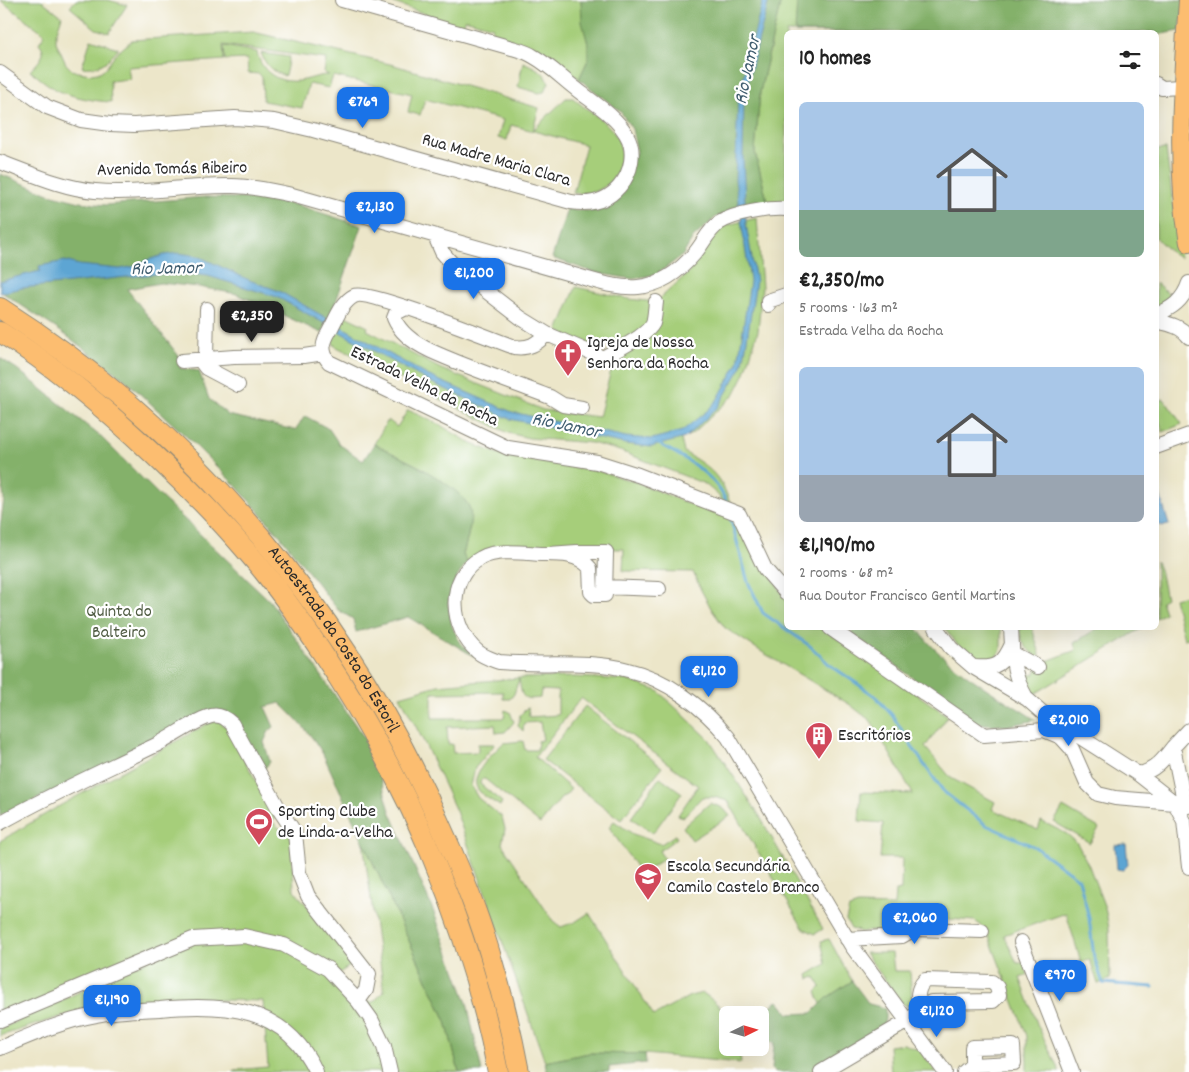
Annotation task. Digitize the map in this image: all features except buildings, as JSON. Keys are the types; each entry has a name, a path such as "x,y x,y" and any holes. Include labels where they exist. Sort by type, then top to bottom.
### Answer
{"highway":[{"name":"Autoestrada da Costa do Estoril","path":"0,308 92,373 185,455 260,534 304,591 344,648 385,714 409,758 453,853 492,959 519,1072"},
{"name":"Autoestrada da Costa do Estoril","path":"0,332 49,366 118,420 181,481 250,555 287,602 347,690 401,786 426,844 470,959 492,1040 498,1072"}],"main road":[{"path":"1188,0 1182,87 1180,166 1183,208 1189,243"}],"street":[{"name":"Rua Madre Maria Clara","path":"0,73 47,107 81,120 134,125 235,118 274,121 583,204 599,201 618,189 624,180 629,171 632,154 627,135 618,122 548,65 532,55 512,48 342,0"},
{"path":"1159,86 1162,88 1182,87"},
{"name":"Avenida Tomás Ribeiro","path":"0,162 47,180 94,191 114,192 226,186 257,187 292,195 581,277 635,288 648,286 677,272 710,231 726,219 774,208 784,209"},
{"path":"435,236 442,252 455,267 521,318 547,334 603,358 618,348 631,343 652,324 656,302"},
{"path":"1159,314 1172,308 1186,292 1189,283"},
{"name":"Estrada Velha da Rocha","path":"406,308 360,294 354,296 345,303 326,336 324,353 329,362 508,448 597,462 638,475 739,514 765,569 784,591"},
{"path":"768,305 768,300 784,296"},
{"path":"547,334 532,346 525,348 514,347 406,308 396,313 394,318 397,325 406,335 429,350 550,397 562,405 582,408"},
{"path":"206,309 203,360 206,368 238,385"},
{"path":"1159,322 1183,326 1189,337"},
{"name":"Estrada Velha da Rocha","path":"182,361 304,356 324,353"},
{"path":"1159,446 1189,436"},
{"path":"601,552 592,558 590,568 591,592 605,595 606,552 601,552 549,554 489,555 481,558 470,566 463,575 457,587 454,604 456,615 470,643 486,658 499,662 608,666 628,670 648,676 665,685 704,712 728,737 847,939 906,1022 945,1072"},
{"path":"549,554 580,558 590,568"},
{"path":"605,587 659,589"},
{"path":"833,630 984,736 1044,730 1061,737 1072,749 1087,783 1098,794 1115,798 1183,805"},
{"path":"938,630 951,648 973,667 1027,699 1044,714 1183,805"},
{"path":"1011,630 1012,663 1017,682 1027,699"},
{"path":"973,667 990,668 1005,660 1012,648"},
{"path":"1012,648 1038,667"},
{"path":"0,823 37,802 160,743 207,717 221,716 227,718 279,810 296,833 299,873 308,896 369,974 366,990 358,1001"},
{"path":"1138,774 1146,773 1164,759 1189,730"},
{"path":"1173,747 1183,805 1189,867"},
{"path":"847,939 902,936 914,929 982,931"},
{"path":"0,1020 194,939 244,936 284,945 328,970 358,1001 371,1019 384,1046 390,1072"},
{"path":"1021,942 1072,1072"},
{"path":"821,1072 906,1022 921,1008 931,1002 993,1001 999,995 992,982 925,980 919,987 917,997 921,1008"},
{"path":"0,1048 60,1024 97,1014 193,1006 225,1008 260,1016 279,1026 302,1049 316,1072"}],"green space":[{"path":"0,0 41,0 62,16 56,34 56,42 66,64 72,70 78,72 98,73 106,68 116,54 132,40 253,32 394,65 539,108 533,130 566,98 573,98 612,130 620,147 620,165 617,173 605,187 591,193 573,193 586,145 511,125 507,140 498,138 503,120 425,99 420,115 408,112 412,94 333,76 329,88 309,84 302,108 263,101 262,77 259,74 248,73 247,59 225,60 224,46 257,52 266,70 277,78 291,81 329,75 324,73 326,59 223,45 224,60 128,67 130,79 110,81 111,102 76,97 53,88 30,71 43,54 39,43 45,34"},
{"path":"76,0 108,0 127,5 109,33 96,29 70,7"},
{"path":"385,0 581,0 588,44 588,60 579,79 542,50 524,43 491,35 493,27 465,19 463,27"},
{"path":"581,0 781,0 760,92 755,152 768,204 716,217 693,238 683,255 657,274 633,279 596,273 552,258 567,209 589,211 603,206 637,152 632,129 620,111 579,79 588,60 588,44 582,22"},
{"path":"781,0 1184,0 1159,31 784,30 784,202 768,204 755,152 760,92"},
{"path":"797,0 1184,0 1180,31 1159,34 1159,30 795,30"},
{"path":"91,39 118,48 103,64 94,67 82,67"},
{"path":"261,53 289,57 285,76 276,73 270,68"},
{"path":"523,62 545,75 549,83 544,92 539,93 518,87"},
{"path":"1166,149 1180,258 1159,241 1159,150"},
{"path":"0,174 49,194 84,203 106,205 206,197 263,199 297,205 362,226 333,310 322,333 237,294 199,287 160,283 127,289 178,355 180,368 199,371 209,399 228,415 295,430 305,416 329,429 339,444 363,461 374,444 412,463 455,490 470,509 471,520 463,555 467,562 454,582 448,604 452,626 460,643 475,657 408,617 356,632 353,619 338,610 278,533 236,486 188,438 124,379 63,333 0,291"},
{"path":"757,218 762,287 758,331 745,373 734,395 692,434 681,439 684,452 714,473 723,486 731,505 724,504 718,495 705,484 620,451 592,443 529,438 508,433 335,346 331,340 333,310 368,327 367,330 441,369 543,410 599,417 610,374 618,356 612,342 590,346 558,331 576,287 629,299 656,302 688,273 706,243 726,225"},
{"path":"1159,286 1173,298 1159,306"},
{"name":"Quinta do Balteiro","path":"0,358 17,369 101,437 270,601 372,749 390,811 433,910 467,1003 482,1072 459,1072 446,1021 323,754 304,727 280,703 265,707 274,727 269,731 264,742 270,762 264,769 226,712 0,816 0,528 4,499 0,467"},
{"path":"1164,399 1182,424 1163,432 1159,421 1159,400"},
{"path":"408,410 440,425 472,444 505,456 598,471 636,482 697,507 734,516 784,596 784,630 825,630 948,716 925,747 951,778 995,802 992,809 1038,830 1041,821 1067,834 1077,843 1089,866 1105,908 1109,928 1110,979 1098,984 1090,960 1081,962 1066,913 1004,935 1017,963 1024,963 1028,975 1020,978 1038,1026 1060,1072 1027,1072 1027,1036 986,929 975,921 949,919 906,922 894,929 862,932 851,929 846,920 849,908 858,905 894,906 895,891 901,890 902,858 880,858 883,823 859,821 861,792 913,794 871,721 849,704 725,628 712,610 693,572 623,571 624,549 499,547 467,562 463,555 470,527 424,469 374,444 388,420 397,427"},
{"path":"1159,567 1166,598 1161,601 1165,613 1159,616"},
{"path":"1189,594 1189,638 1184,639 1174,598"},
{"path":"854,630 919,630 928,642 956,667 988,690 1036,720 1006,726 975,723 851,633"},
{"path":"947,630 1001,630 1001,650 993,660 981,662 971,657"},
{"path":"1019,630 1033,630 1040,654 1039,658 1025,646"},
{"path":"1095,630 1139,630 1033,695 1026,682 1027,674 1034,675 1039,664 1076,650 1074,643"},
{"path":"575,677 627,680 658,691 709,739 759,815 823,929 815,934 803,928 728,801 714,797 702,797 683,817 678,815 698,786 581,698 535,757 571,789 540,824 485,779 481,779 480,784 502,802 500,806 487,798 476,786 476,779 482,766 503,743 523,741 525,750 537,750 538,741 543,740 540,722 524,723 523,731 518,726 520,715 528,707 529,717 558,715 558,691 541,690 540,698 525,698 519,679 514,694 510,699 503,699 503,692 432,693 432,718 504,718 505,710 510,712 514,722 505,732 496,733 495,725 447,727 448,744 452,744 453,753 478,752 478,744 495,744 475,768 471,786 478,798 502,817 505,829 502,844 553,921 561,927 575,922 589,913 654,1016 690,996 703,993 719,1005 719,1056 740,1056 741,1063 645,1054 589,1053 545,1062 456,811 400,696 438,685 519,678"},
{"path":"585,706 662,767 621,820 543,760"},
{"path":"219,721 226,727 270,806 268,807 275,819 272,820 291,836 294,890 354,963 335,976 358,1001 373,1002 384,992 363,841 446,1021 459,1072 234,1072 234,1070 268,1067 263,1001 188,999 127,1001 56,1018 0,1036 0,1029 176,947 0,1020 0,841 209,723"},
{"path":"660,777 682,793 653,833 631,818"},
{"path":"710,803 723,808 730,816 692,840 683,827"},
{"path":"1063,807 1099,828 1090,843 1054,822"},
{"path":"614,821 633,834 661,844 675,835 677,838 659,851 664,858 641,874 609,827"},
{"path":"829,939 852,981 821,1004 816,992 821,987 815,977 809,979 808,975 826,964 821,941"},
{"path":"865,953 892,953 894,971 910,971 912,1002 908,1006 903,1004"},
{"path":"852,981 869,1004 885,1008 882,1030 809,1072 776,1072 772,1069 774,1043 769,1042 769,1007 778,1001 789,1014 812,1013 828,997"},
{"path":"904,1044 919,1050 937,1072 891,1072 889,1046"},
{"path":"589,1053 645,1054 646,1063 609,1067 609,1072 547,1072 545,1062"}],"water":[{"name":"Rio Jamor","path":"763,0 769,0 744,96 743,158 746,224 756,281 745,353 742,366 718,407 685,438 651,447 625,444 510,419 426,380 277,297 208,276 156,274 22,288 0,293 0,281 40,271 39,266 65,261 79,265 120,269 136,266 147,260 164,255 179,253 198,256 249,280 279,291 427,375 512,412 626,437 652,439 682,431 708,410 717,400 738,363 750,281 735,180 738,97"},
{"path":"1159,491 1169,525 1159,525"},
{"path":"1126,844 1128,865 1123,870 1117,869 1115,845"}],"waterway":[{"path":"657,443 688,461 708,476 723,495 727,505"},
{"path":"730,516 748,582 763,613 784,628"},
{"path":"787,630 810,646 830,665 875,696 892,715 944,792 986,825 1035,847 1079,879 1089,918 1094,957 1103,983 1153,987"}],"place":[{"name":"Igreja de Nossa Senhora da Rocha","path":"568,377"},
{"name":"Escritórios","path":"819,760"},
{"name":"Sporting Clube de Linda-a-Velha","path":"259,846"},
{"name":"Escola Secundária Camilo Castelo Branco","path":"648,901"}]}
